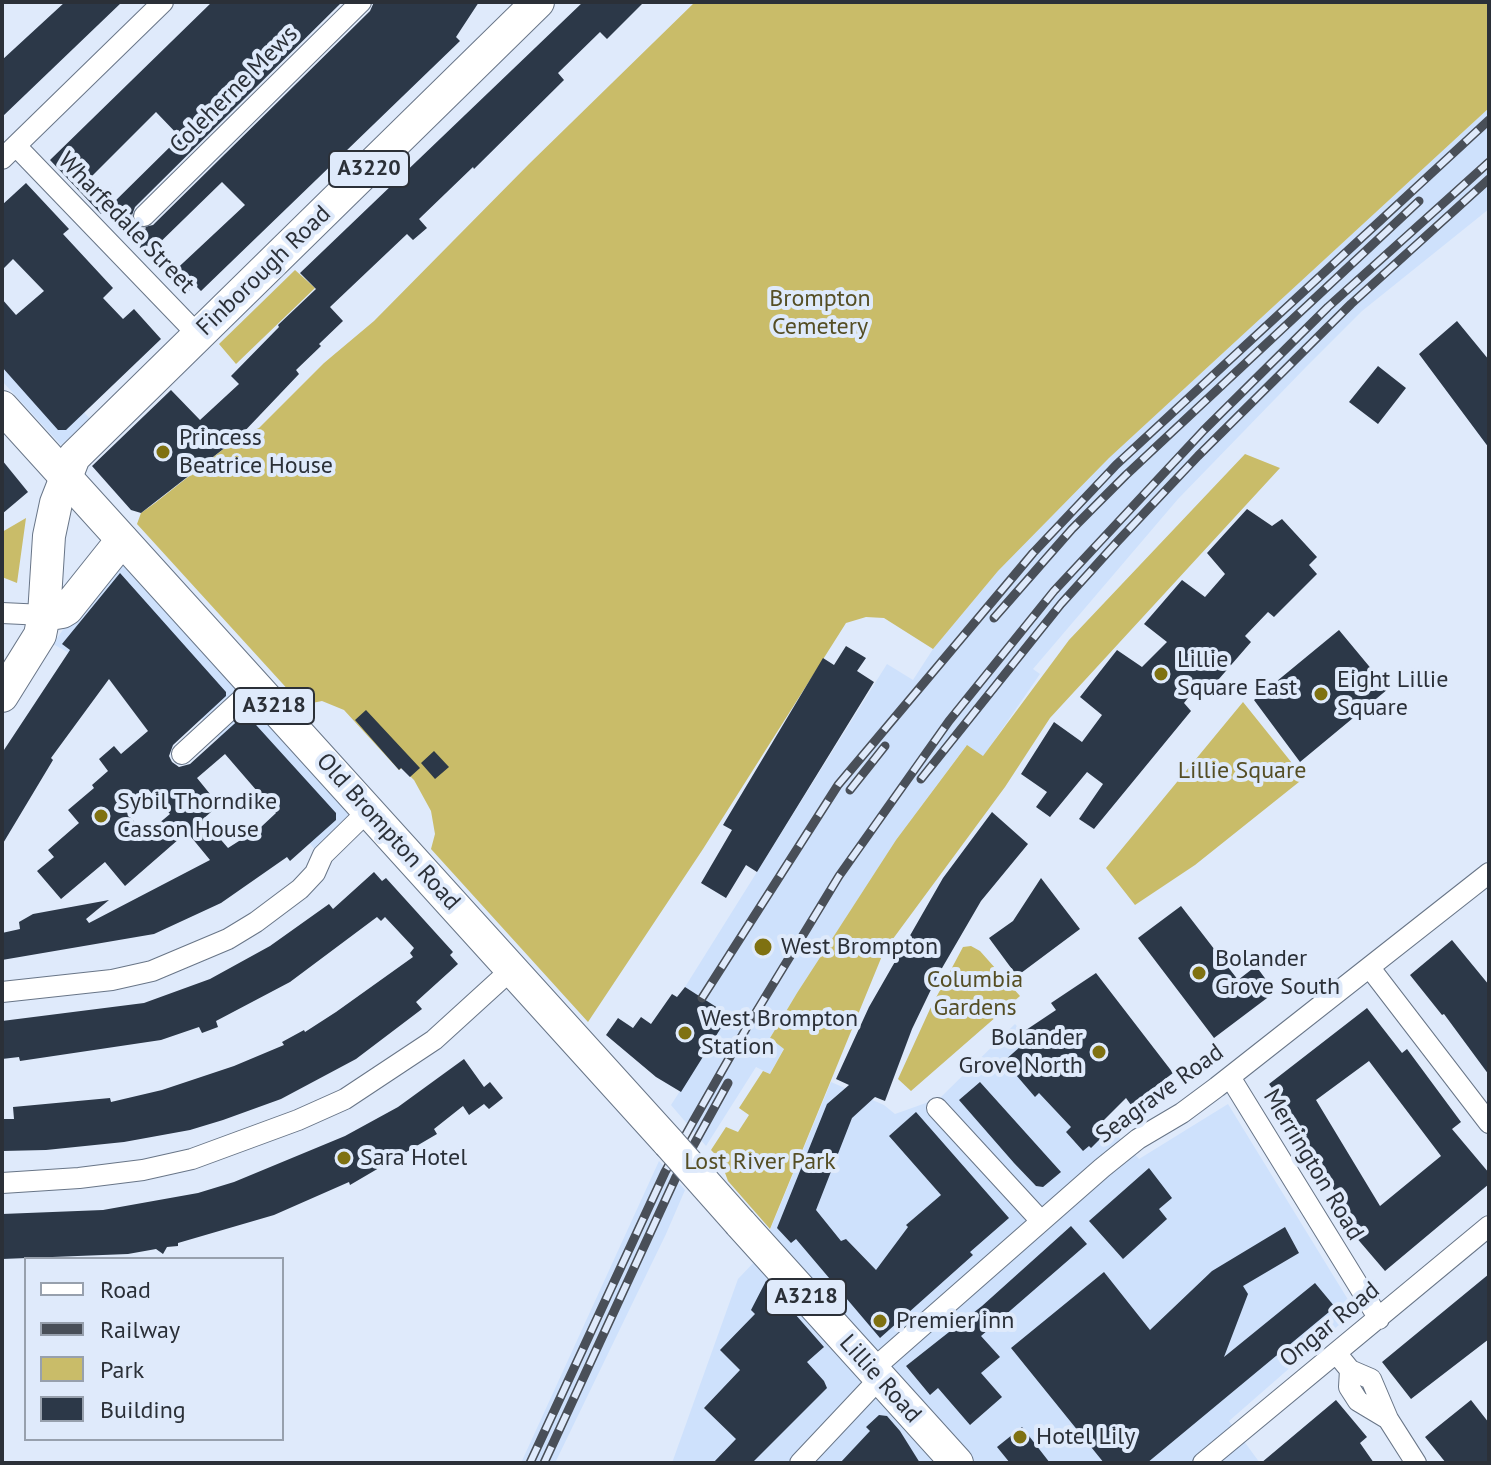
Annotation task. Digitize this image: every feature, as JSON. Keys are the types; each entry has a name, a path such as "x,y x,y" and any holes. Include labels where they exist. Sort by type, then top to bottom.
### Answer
{"main road":[{"name":"Finborough Road","path":"65,478 74,457 84,445 538,2"},
{"name":"Old Brompton Road","path":"2,407 740,1223"},
{"name":"A3220","path":"2,696 40,635 49,536 65,478"},
{"path":"44,615 67,609 122,540"},
{"name":"Lillie Road","path":"740,1223 957,1463"}],"street":[{"path":"9,152 163,2"},
{"name":"Coleherne Mews","path":"144,216 361,2"},
{"name":"Wharfedale Street","path":"9,152 118,241 199,336"},
{"path":"2,613 44,615"},
{"path":"182,754 256,686"},
{"path":"2,992 112,980 138,974 195,955 228,939 300,889 315,873 323,855 368,811"},
{"name":"Seagrave Road","path":"800,1463 876,1375 1041,1221 1138,1139 1182,1113 1230,1077 1489,873"},
{"path":"1370,968 1489,1123"},
{"path":"2,1183 143,1170 192,1159 298,1120 345,1099 434,1040 512,969"},
{"name":"Merrington Road","path":"1230,1077 1379,1319"},
{"path":"937,1108 1041,1221"},
{"name":"Ongar Road","path":"1203,1463 1343,1362 1379,1319 1489,1226"},
{"path":"1343,1362 1349,1387 1358,1401 1388,1419 1416,1463"}],"shaded area":[{"path":"1489,108 1489,209 1362,311 1306,367 1178,499 1033,669 1040,674 983,757 966,746 896,840 770,1038 784,1048 770,1074 756,1067 706,1146 671,1105 729,1015 685,987 887,664 913,680 933,649 998,571 1109,458"},
{"path":"2,320 90,419 61,445 2,381"},
{"path":"126,563 355,818 318,853 125,630 87,663 53,644 108,565"},
{"path":"1015,1024 1139,1159 1228,1104 1355,1311 1229,1421 1260,1463 973,1463 768,1235 831,1082 884,1105 895,1114 940,1098"},
{"path":"659,1161 685,1190 666,1234 555,1463 521,1463"},
{"path":"757,1259 936,1463 672,1463 738,1279"}],"green space":[{"name":"Brompton Cemetery","path":"695,2 1489,2 1489,108 1109,458 998,571 933,649 884,618 866,617 846,623 703,849 588,1022 431,849 435,834 431,811 414,780 402,768 399,770 344,710 322,701 302,705 137,524 141,513 240,436 259,428 324,363 374,321"},
{"path":"295,270 315,288 236,364 219,344"},
{"name":"Lost River Park","path":"1245,454 1280,468 1050,718 1005,787 884,951 770,1229 728,1181 720,1159 711,1150 726,1127 738,1132 749,1115 739,1108 763,1071 770,1074 784,1049 770,1038 797,993 896,840 967,745 983,756 1069,640"},
{"path":"26,518 17,583 2,577 2,532"},
{"name":"Lillie Square","path":"1243,702 1304,778 1195,865 1135,905 1106,868"},
{"name":"Columbia Gardens","path":"971,946 980,951 1020,996 911,1091 898,1079 963,947"}],"building":[{"path":"65,2 122,2 2,117 2,60"},
{"path":"212,2 342,2 135,207 131,218 140,228 153,225 370,11 374,2 479,2 456,37 460,41 201,291 195,285 185,295 168,277 245,205 222,182 147,255 105,211 180,137 156,112 92,176 115,200 101,214 50,160"},
{"path":"583,2 644,2 607,39 600,32 558,73 564,80 419,219 427,228 413,240 407,234 330,307 343,321 296,370 299,374 240,436 141,513 131,510 92,466 171,390 200,420 239,384 231,376 316,289 300,273"},
{"path":"26,183 69,229 63,234 113,288 103,298 123,319 134,309 161,339 66,430 58,430 2,367 2,299 16,315 44,291 13,259 2,270 2,205"},
{"path":"1457,321 1489,360 1489,448 1419,354"},
{"path":"1378,366 1406,388 1378,424 1349,402"},
{"path":"2,460 28,492 2,514"},
{"name":"Lillie Square East","path":"1247,509 1272,526 1282,519 1317,557 1309,565 1317,574 1274,617 1268,612 1245,636 1251,642 1212,687 1202,680 1184,703 1191,711 1094,829 1079,819 1103,784 1087,772 1050,817 1036,807 1047,792 1021,774 1054,722 1082,742 1102,715 1080,697 1117,650 1142,667 1167,642 1144,624 1182,580 1205,597 1225,574 1207,553"},
{"path":"120,573 226,692 226,696 173,745 169,756 172,762 179,767 190,764 247,715 336,813 336,820 290,861 287,857 221,903 154,934 2,960 2,933 20,929 19,922 33,914 109,900 86,919 89,923 210,860 187,832 125,886 105,862 61,899 37,871 54,857 48,850 79,823 68,810 108,771 99,759 114,746 121,754 148,731 109,679 51,758 53,760 2,845 2,753 70,650 62,644","holes":["225,754 276,813 261,827 228,848 203,819 219,805 197,778","148,789 170,814 145,835 124,809"]},
{"name":"Eight Lillie Square","path":"1339,630 1388,689 1300,762 1254,700"},
{"path":"846,646 866,658 857,671 874,682 757,872 746,865 726,898 701,883 732,830 723,825 823,658 834,665"},
{"path":"366,710 420,768 410,777 401,768 399,770 355,720"},
{"path":"434,751 449,767 435,779 421,763"},
{"path":"992,812 1028,844 981,901 938,975 912,1029 885,1101 875,1097 852,1118 816,1210 841,1241 846,1239 876,1270 908,1227 906,1225 941,1195 889,1136 916,1112 1009,1218 970,1252 973,1255 880,1338 796,1239 791,1243 777,1228 827,1104 849,1085 836,1079 869,1007 943,878"},
{"path":"374,872 382,881 386,878 453,952 450,955 458,964 416,1002 422,1009 356,1059 281,1099 190,1130 124,1142 2,1151 2,1119 14,1119 13,1107 110,1098 111,1102 162,1090 234,1066 284,1045 282,1042 305,1032 336,1012 413,957 410,953 414,948 385,917 381,921 377,917 290,982 216,1021 218,1027 202,1033 199,1027 161,1040 20,1061 19,1057 2,1059 2,1021 144,1003 210,979 270,946 329,904 333,909"},
{"path":"1041,878 1080,929 1017,976 989,938 1013,921"},
{"name":"Bolander Grove South","path":"1181,906 1238,980 1256,966 1275,992 1214,1038 1138,938"},
{"path":"1452,940 1489,985 1489,1075 1444,1014 1410,975"},
{"name":"Bolander Grove North","path":"1096,973 1173,1073 1131,1105 1126,1098 1099,1125 1106,1133 1091,1148 1089,1146 1083,1151 1066,1132 1071,1127 1039,1093 1035,1097 1004,1061 1029,1039 1023,1032 1056,1010 1051,1003"},
{"name":"West Brompton Station","path":"685,987 729,1015 681,1092 656,1077 606,1035 618,1018 633,1028 641,1017 651,1024 672,994 677,997"},
{"path":"1367,1008 1402,1053 1407,1049 1461,1122 1452,1129 1489,1173 1489,1184 1385,1271 1349,1229 1355,1224 1302,1138 1307,1136 1269,1084","holes":["1369,1061 1441,1156 1380,1206 1316,1100"]},
{"path":"464,1059 484,1087 490,1082 503,1098 489,1109 484,1104 469,1115 463,1106 434,1129 437,1134 350,1185 349,1182 274,1215 167,1247 163,1254 156,1249 128,1254 2,1259 2,1214 103,1210 198,1193 234,1182 345,1136 398,1107"},
{"path":"980,1082 1061,1172 1043,1187 1036,1186 959,1100"},
{"path":"1149,1168 1172,1198 1159,1209 1167,1219 1123,1259 1089,1221"},
{"path":"1071,1226 1087,1244 981,1336 1000,1357 981,1373 1002,1397 970,1425 938,1388 930,1395 906,1366 982,1306"},
{"path":"1285,1227 1299,1253 1243,1286 1248,1294 1224,1357 1315,1283 1335,1307 1147,1463 1104,1463 1011,1348 1104,1272 1150,1330 1212,1271"},
{"path":"1489,1274 1489,1339 1411,1399 1382,1362"},
{"path":"766,1281 824,1347 807,1362 827,1388 752,1463 713,1463 736,1439 704,1408 740,1370 720,1350 755,1314 751,1310"},
{"path":"1336,1400 1367,1437 1360,1443 1374,1463 1261,1463"},
{"path":"1471,1400 1489,1423 1489,1463 1446,1463 1425,1437"},
{"path":"879,1415 887,1416 900,1431 920,1463 840,1463 870,1431 866,1427"},
{"name":"Hotel Lily","path":"1022,1427 1050,1463 1010,1463 997,1447"}],"tunnel":[{"path":"125,235 144,216"}],"railway":[{"path":"702,998 838,785 1033,553 1116,465 1489,120"},
{"path":"530,1463 665,1172 694,1120 839,876 949,721 1054,591 1204,430 1328,307 1489,162"},
{"path":"921,779 1061,604 1198,456 1351,304 1489,179"},
{"path":"994,618 1072,529 1126,475 1419,201"},
{"path":"850,790 885,746"},
{"path":"544,1463 676,1177 728,1083"}],"place":[{"name":"Princess Beatrice House","path":"163,452"},
{"name":"Lillie Square East","path":"1161,674"},
{"name":"Eight Lillie Square","path":"1321,694"},
{"name":"Sybil Thorndike Casson House","path":"101,816"},
{"name":"West Brompton","path":"763,947"},
{"name":"Bolander Grove South","path":"1199,973"},
{"name":"West Brompton Station","path":"685,1033"},
{"name":"Bolander Grove North","path":"1099,1052"},
{"name":"Sara Hotel","path":"344,1158"},
{"name":"Premier inn","path":"880,1321"},
{"name":"Hotel Lily","path":"1020,1437"}]}
